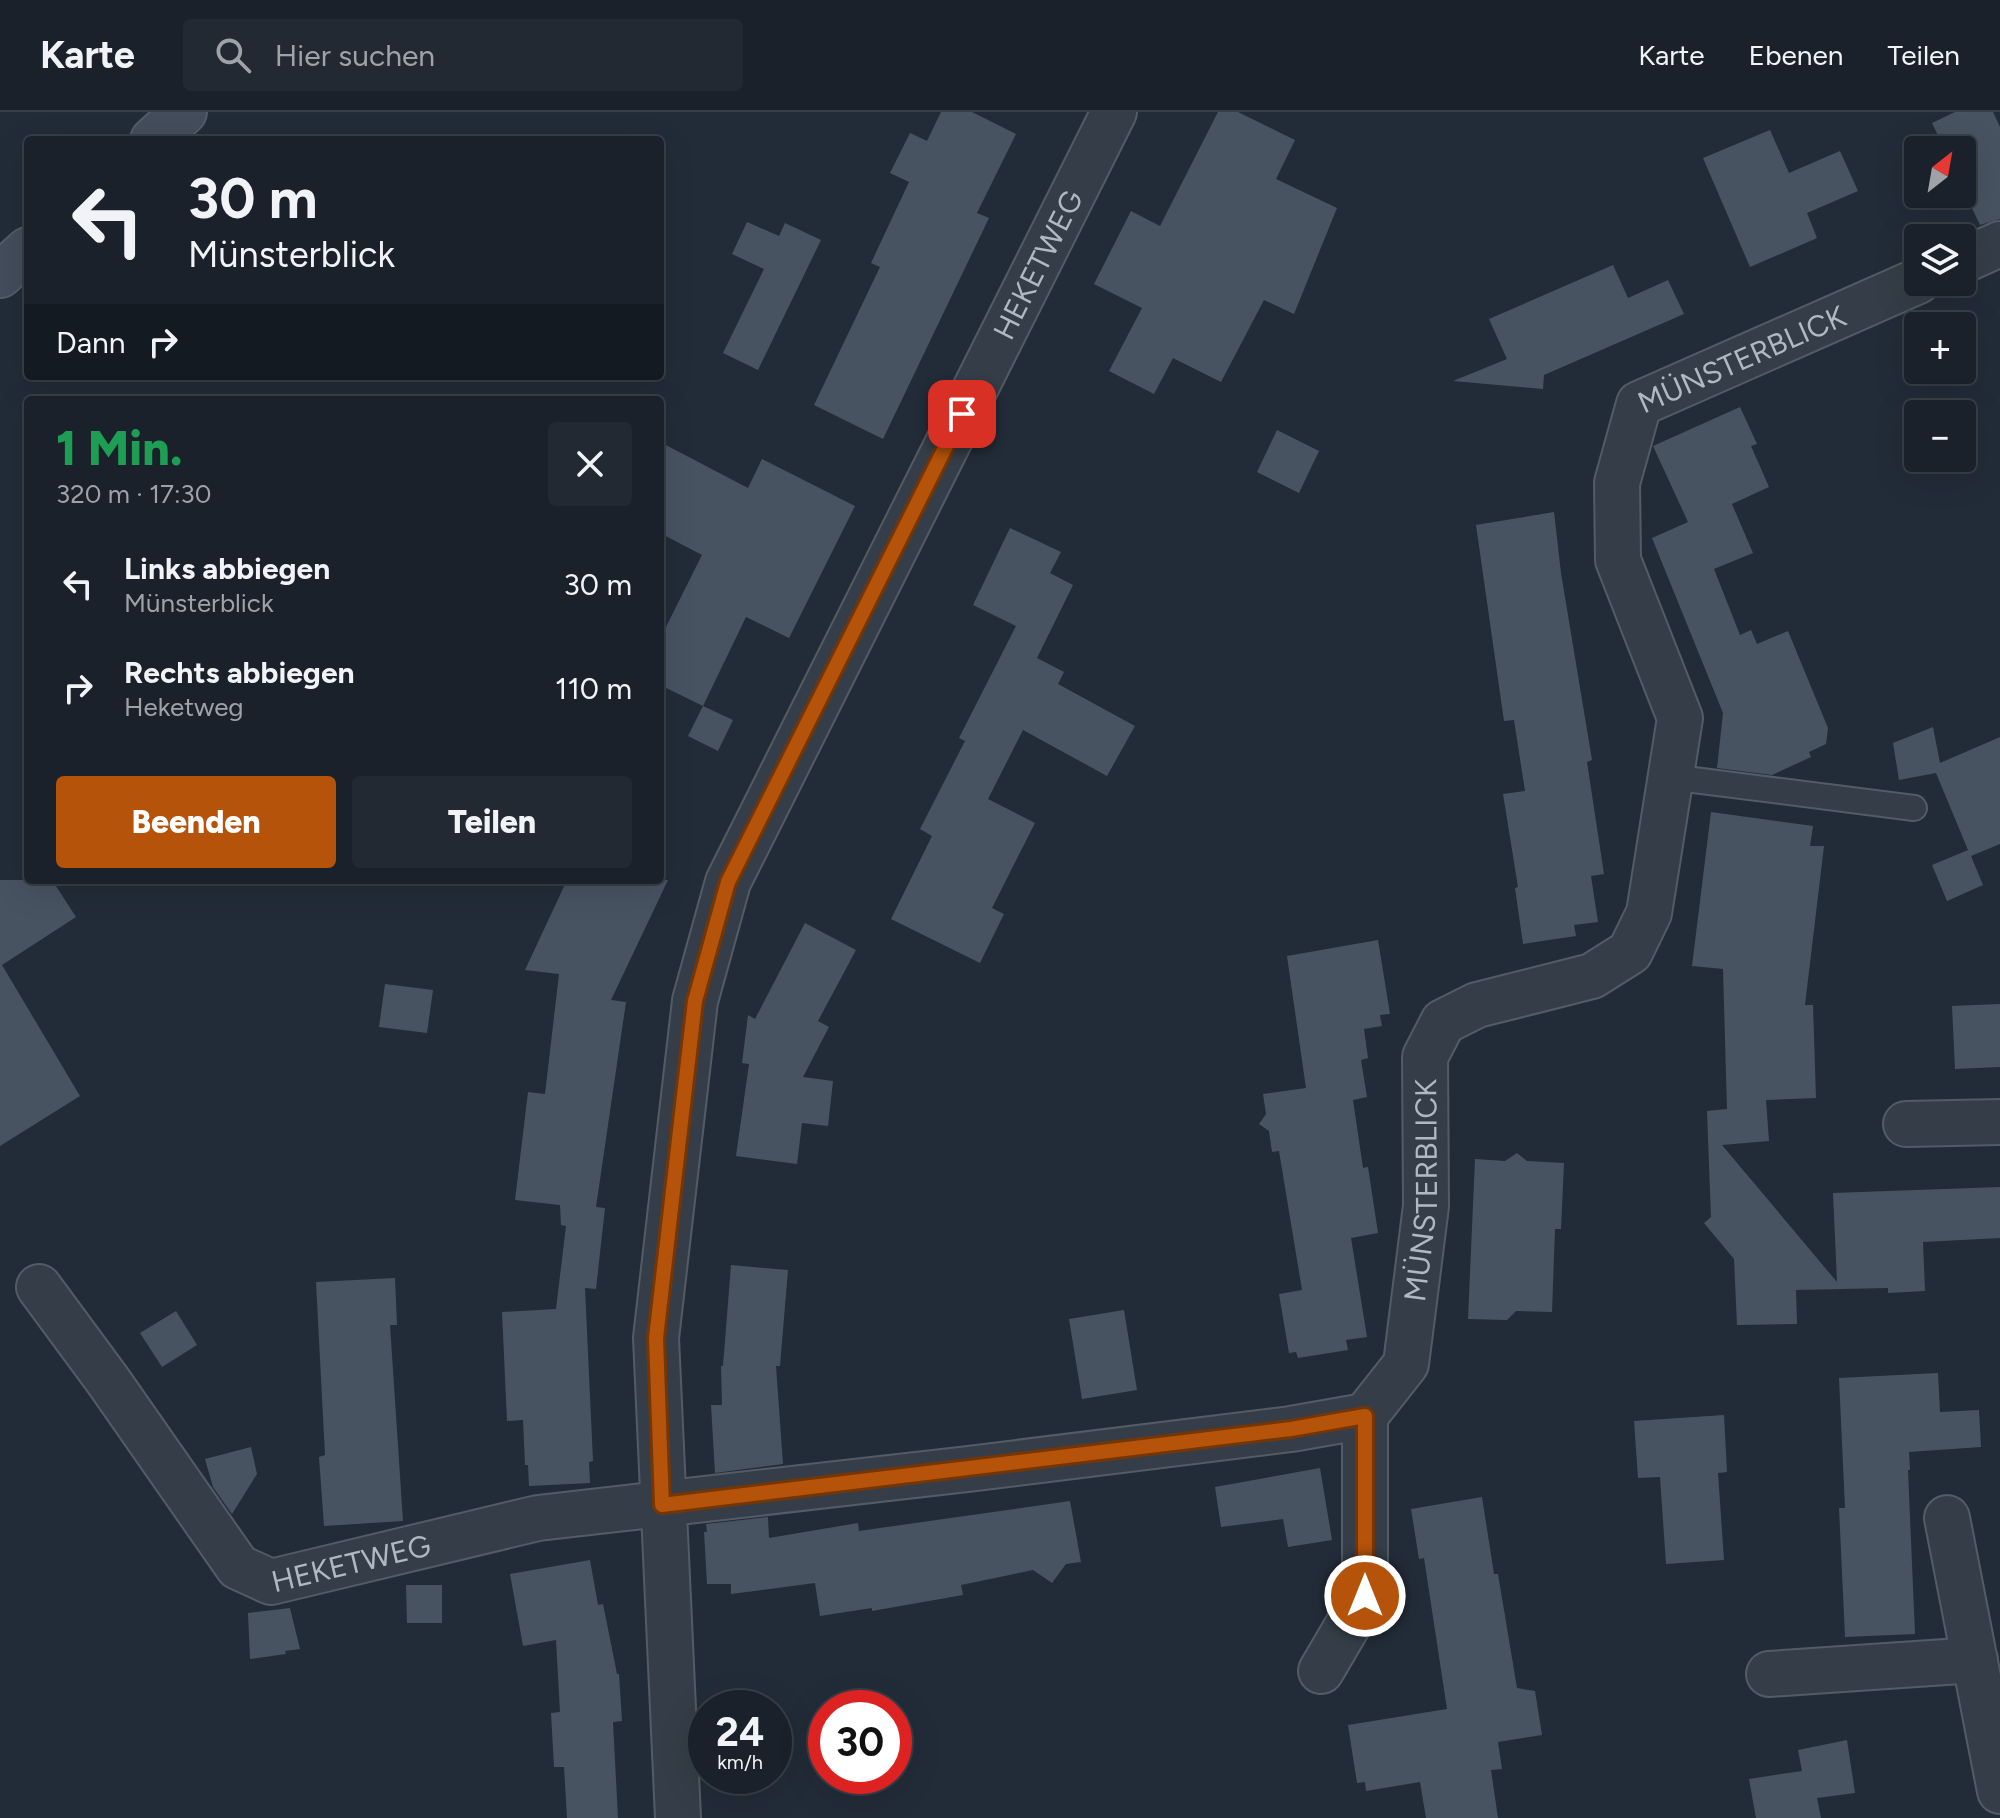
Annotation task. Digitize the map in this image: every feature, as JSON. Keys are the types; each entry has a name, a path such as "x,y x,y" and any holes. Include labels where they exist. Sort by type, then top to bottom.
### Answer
{"street":[{"path":"157,136 184,112"},
{"name":"HEKETWEG","path":"678,1818 656,1338 695,1001 728,882 1114,112"},
{"path":"1976,255 2000,244"},
{"path":"0,275 24,254"},
{"name":"MÜNSTERBLICK","path":"1365,1416 1406,1364 1426,1206 1425,1057 1443,1022 1477,1005 1592,976 1630,952 1649,913 1680,718 1618,560 1617,483 1639,404 1904,287"},
{"path":"1906,1124 2000,1122"},
{"name":"HEKETWEG","path":"39,1287 238,1567 271,1582 538,1518 662,1505"},
{"path":"662,1505 1291,1429 1365,1416 1365,1596 1321,1671"},
{"path":"1947,1518 2000,1791"},
{"path":"1769,1674 1975,1660"}],"lane":[{"path":"1670,777 1914,808"}],"building":[{"path":"941,112 972,112 1016,134 977,213 989,218 883,439 814,405 880,267 871,263 909,182 890,173 910,133 927,141"},
{"path":"1218,112 1238,112 1295,140 1276,179 1337,208 1294,314 1264,300 1221,382 1173,358 1154,394 1109,371 1142,308 1094,284 1131,211 1160,226"},
{"path":"1955,112 1993,112 2000,127 2000,219 1980,225 1972,208 1976,208 1976,136 1938,136 1932,123"},
{"path":"1770,130 1789,173 1840,151 1858,191 1807,213 1817,238 1750,267 1703,158"},
{"path":"747,222 779,236 785,223 821,240 758,370 723,353 764,269 732,254"},
{"path":"1613,265 1628,298 1668,280 1684,314 1544,375 1543,389 1453,381 1507,359 1489,319"},
{"path":"1740,407 1757,444 1751,446 1769,487 1732,504 1753,553 1714,569 1740,635 1751,630 1757,644 1788,631 1828,728 1826,744 1809,752 1811,757 1772,775 1717,768 1723,713 1652,538 1688,522 1653,446"},
{"path":"1277,430 1319,451 1299,493 1257,472"},
{"path":"664,444 748,488 762,459 855,506 789,638 746,617 703,706 664,687 664,631 702,555 664,535"},
{"path":"1554,512 1592,760 1587,762 1604,874 1591,876 1598,922 1574,925 1576,936 1523,944 1515,888 1518,887 1503,794 1525,791 1514,720 1504,721 1476,525"},
{"path":"1010,528 1061,552 1050,573 1073,585 1037,658 1064,672 1058,684 1135,726 1107,776 1023,730 988,799 1035,823 992,908 1004,914 980,963 891,919 932,836 920,829 965,741 959,738 1016,626 973,605"},
{"path":"703,706 733,720 718,751 688,736"},
{"path":"1933,727 1940,763 2000,737 2000,844 1971,856 1983,885 1947,901 1932,865 1968,850 1936,773 1899,780 1893,743"},
{"path":"1711,812 1813,826 1810,846 1824,846 1805,1005 1813,1005 1816,1098 1766,1100 1769,1141 1722,1145 1837,1282 1833,1193 2000,1187 2000,1238 1923,1242 1925,1291 1888,1293 1888,1288 1796,1290 1797,1324 1737,1325 1734,1259 1704,1223 1711,1217 1707,1111 1727,1109 1723,969 1692,966"},
{"path":"0,880 55,884 76,917 2,965 80,1096 0,1146"},
{"path":"664,880 668,880 611,1000 626,1002 596,1207 605,1208 596,1289 585,1288 593,1461 589,1462 590,1483 529,1486 523,1420 507,1421 502,1312 556,1309 566,1226 561,1225 560,1205 515,1200 528,1092 545,1094 559,974 525,970 565,884 664,884"},
{"path":"805,923 856,950 818,1021 829,1027 803,1077 833,1081 828,1126 802,1123 797,1164 736,1156 749,1064 742,1063 748,1015 755,1019"},
{"path":"1378,940 1390,1014 1380,1015 1382,1026 1364,1029 1368,1058 1361,1060 1367,1097 1353,1100 1363,1168 1368,1167 1378,1233 1351,1238 1367,1337 1346,1340 1348,1350 1298,1358 1296,1352 1289,1353 1279,1294 1302,1290 1279,1151 1272,1152 1269,1131 1259,1124 1266,1114 1263,1094 1306,1088 1287,956"},
{"path":"385,984 433,990 427,1033 379,1027"},
{"path":"2000,1004 2000,1067 1955,1069 1952,1006"},
{"path":"1517,1153 1527,1161 1564,1163 1561,1229 1555,1229 1552,1312 1516,1311 1507,1320 1468,1319 1475,1159 1505,1161"},
{"path":"731,1265 788,1270 780,1366 776,1366 783,1464 715,1473 711,1405 722,1405 721,1366"},
{"path":"395,1278 397,1325 390,1325 403,1521 324,1526 319,1457 325,1455 316,1282"},
{"path":"1124,1310 1137,1390 1082,1399 1069,1319"},
{"path":"176,1311 197,1345 162,1367 140,1333"},
{"path":"1938,1373 1940,1412 1979,1410 1981,1447 1909,1452 1915,1634 1845,1637 1839,1508 1845,1508 1839,1378"},
{"path":"1724,1415 1727,1472 1718,1473 1724,1560 1666,1564 1660,1477 1638,1478 1634,1421"},
{"path":"251,1447 257,1474 232,1514 213,1487 205,1459"},
{"path":"1320,1468 1332,1540 1288,1547 1283,1519 1221,1527 1215,1487"},
{"path":"1482,1497 1517,1688 1535,1691 1542,1735 1498,1742 1502,1769 1491,1770 1498,1818 1426,1818 1420,1782 1366,1791 1365,1782 1357,1783 1348,1725 1447,1709 1424,1558 1419,1559 1411,1509"},
{"path":"1070,1501 1081,1562 1066,1564 1052,1583 1033,1570 961,1585 963,1595 872,1611 872,1608 820,1616 815,1583 731,1594 731,1584 707,1584 706,1524 768,1517 769,1538 858,1523 859,1531"},
{"path":"590,1560 598,1605 603,1604 619,1674 622,1721 613,1722 618,1818 567,1818 564,1767 554,1767 551,1713 560,1712 556,1640 523,1646 510,1574"},
{"path":"406,1585 442,1585 442,1623 407,1623"},
{"path":"290,1608 300,1649 250,1659 248,1613"},
{"path":"1847,1740 1855,1793 1817,1798 1821,1818 1756,1818 1749,1779 1802,1771 1798,1750"}],"route":[{"path":"962,414 728,882 719,911 695,1001 656,1338 662,1505 1291,1429 1365,1416 1365,1596"}]}
